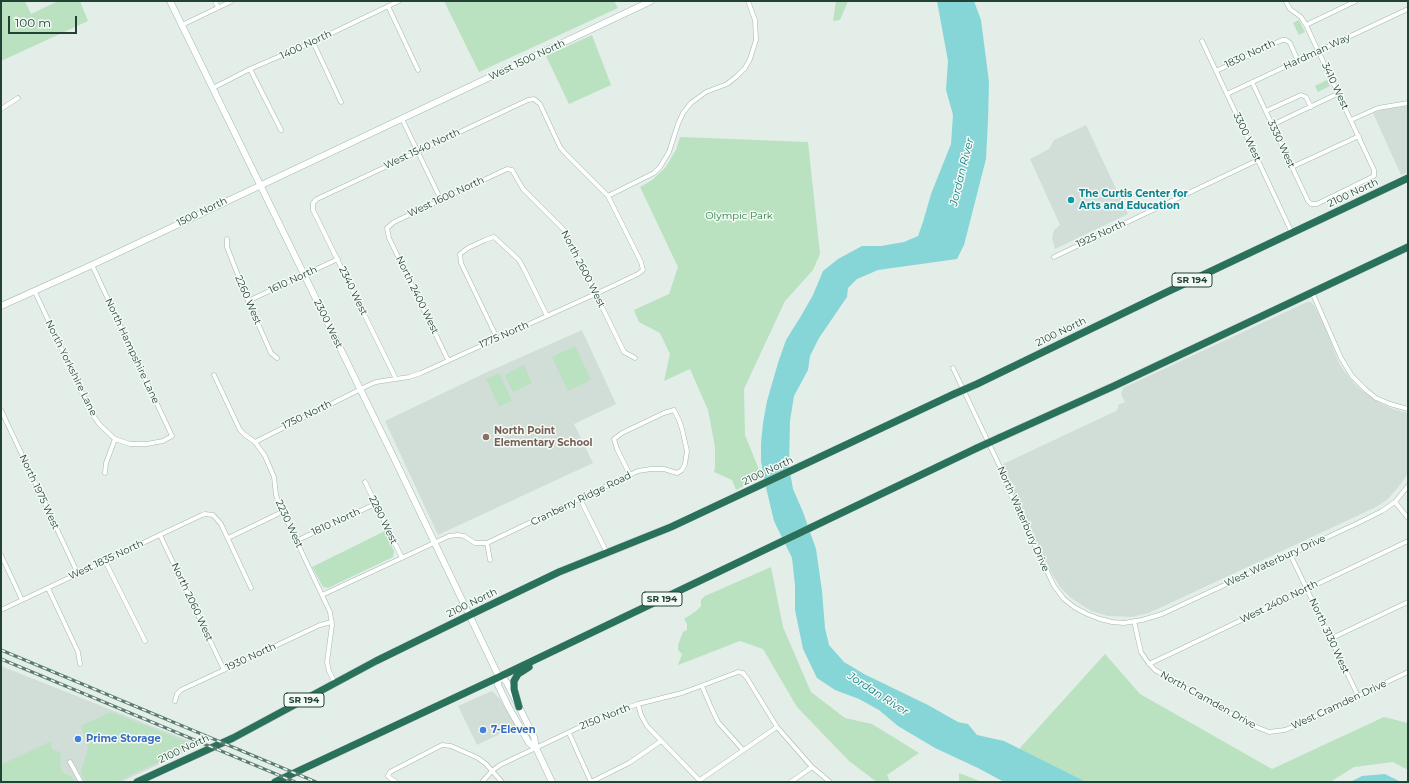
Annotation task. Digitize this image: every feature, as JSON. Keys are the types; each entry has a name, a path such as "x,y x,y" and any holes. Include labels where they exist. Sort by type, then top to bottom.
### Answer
{"highway":[{"name":"2100 North","path":"138,782 233,738 381,658 559,572 671,527 977,384 1408,178"},
{"name":"SR 194","path":"275,782 499,677 977,448 1408,247"},
{"path":"519,707 514,686 516,676 561,647"}],"main road":[{"name":"2300 West","path":"170,1 499,677"},
{"name":"West 1500 North","path":"402,119 651,1"},
{"name":"1500 North","path":"1,306 35,292 402,119"},
{"path":"536,748 529,743 508,706 498,685 499,677 506,681 534,737 536,748 552,782"}],"street":[{"path":"215,1 218,7"},
{"path":"182,25 232,1"},
{"name":"1400 North","path":"213,88 250,69 313,42 399,1"},
{"path":"608,196 654,173 670,152 678,124 683,113 691,104 706,92 727,84 745,68 750,59 756,40 755,20 748,1"},
{"path":"1306,25 1356,1"},
{"name":"3410 West","path":"1286,2 1290,9 1301,17 1306,25 1359,136 1375,175 1371,179 1313,205"},
{"path":"388,6 418,70"},
{"name":"Hardman Way","path":"1227,94 1408,9"},
{"name":"1830 North","path":"1216,71 1280,40 1290,43 1298,61"},
{"name":"3300 West","path":"1202,41 1292,233"},
{"path":"313,42 341,102"},
{"path":"250,69 281,130"},
{"name":"3330 West","path":"1252,82 1308,201 1313,205"},
{"path":"1272,125 1339,94"},
{"path":"1266,111 1301,95 1306,97 1311,107"},
{"path":"1,109 18,98"},
{"name":"West 1540 North","path":"313,203 317,198 528,100 534,99 540,104 564,153 608,196"},
{"path":"1351,120 1378,108 1408,103"},
{"path":"402,119 441,200"},
{"path":"1292,167 1359,136"},
{"name":"1925 North","path":"1054,257 1258,160"},
{"name":"West 1600 North","path":"387,228 394,222 507,169"},
{"name":"North 2600 West","path":"507,169 512,170 523,189 565,231 624,352 635,358"},
{"name":"1775 North","path":"360,389 376,382 410,377 421,373 638,274 643,270 641,262 608,196"},
{"name":"2340 West","path":"313,203 313,210 396,379"},
{"name":"North 2400 West","path":"387,228 389,238 448,360"},
{"path":"497,338 461,263 460,254 468,248 494,237 519,260 547,316"},
{"name":"2260 West","path":"227,239 227,248 248,301 271,353 277,358"},
{"name":"1610 North","path":"248,301 338,259"},
{"name":"North Hampshire Lane","path":"92,265 172,436 163,441 146,444 130,444 115,439"},
{"name":"North Yorkshire Lane","path":"35,292 92,414 100,425 115,439"},
{"path":"1312,292 1341,358 1352,376 1376,398 1408,409"},
{"name":"North Waterbury Drive","path":"953,368 1056,590 1074,607 1093,617 1112,622 1134,621"},
{"name":"2230 West","path":"214,375 240,430 255,442 273,473 276,494 282,512 330,612 332,622 328,668 336,683"},
{"name":"1750 North","path":"255,442 360,389"},
{"name":"North 1975 West","path":"1,410 78,574"},
{"name":"Cranberry Ridge Road","path":"487,543 580,499 630,475 638,471 664,469 677,473 682,470 685,464 687,451 682,429 674,410 622,432 614,439 617,449 630,475"},
{"path":"105,473 106,463 115,439"},
{"name":"2280 West","path":"365,482 402,558"},
{"name":"West Waterbury Drive","path":"1134,621 1151,618 1162,614 1358,523 1395,502 1408,486"},
{"path":"580,499 607,553"},
{"path":"1395,502 1408,518"},
{"name":"1810 North","path":"296,541 375,504"},
{"path":"251,588 228,538 282,512"},
{"name":"West 1835 North","path":"1,610 202,515 213,515 221,524 228,538"},
{"name":"North 2060 West","path":"160,535 224,670"},
{"path":"322,595 449,536 464,536 475,543 487,543 490,560"},
{"name":"West 2400 North","path":"1149,664 1408,540"},
{"name":"North 3130 West","path":"1290,554 1358,696"},
{"path":"1,555 22,600"},
{"path":"105,561 145,641"},
{"path":"48,588 78,652 80,664"},
{"path":"1330,639 1408,602"},
{"name":"North Cramden Drive","path":"1134,621 1139,647 1143,656 1161,675 1249,724 1269,732"},
{"name":"1930 North","path":"175,700 177,694 181,690 320,625 332,622"},
{"name":"2150 North","path":"482,782 500,765 606,715 638,704 702,686 738,672 743,673 747,678 777,727"},
{"name":"West Cramden Drive","path":"1269,732 1284,730 1295,726 1408,672"},
{"path":"702,686 718,722 743,750"},
{"path":"638,704 643,721 700,781 777,727 812,767 830,782"},
{"path":"569,733 591,782 629,763 661,741"},
{"path":"396,782 388,776 390,772 442,745 451,746 478,758 502,782"},
{"path":"70,762 81,782"},
{"path":"791,782 812,767"}],"shaded area":[{"path":"1408,106 1408,173 1401,175 1373,113 1384,109"},
{"path":"1086,125 1128,214 1055,249 1052,238 1054,230 1060,225 1030,159 1049,149 1054,140"},
{"path":"1307,302 1311,302 1314,305 1326,329 1339,363 1355,384 1378,402 1393,409 1408,413 1408,473 1400,485 1387,500 1374,508 1149,613 1131,617 1108,616 1091,611 1071,598 1060,587 1051,572 1014,494 1003,464 1116,411 1118,405 1125,402 1121,394 1123,388"},
{"name":"North Point Elementary School","path":"582,330 616,404 574,424 593,463 438,535 385,421 483,374"},
{"path":"1,666 200,745 121,782 1,782"},
{"path":"492,691 500,699 516,726 477,745 458,706"}],"green space":[{"path":"1,1 25,1 31,14 58,1 80,1 88,21 1,61"},
{"path":"444,1 614,1 618,8 479,72"},
{"path":"836,1 848,1 840,20 833,21"},
{"path":"1299,20 1305,32 1299,35 1293,23"},
{"path":"592,35 611,85 569,104 546,56"},
{"path":"1327,80 1330,86 1318,92 1315,86"},
{"name":"Olympic Park","path":"680,137 808,142 820,254 813,270 785,301 744,389 745,435 762,477 736,490 732,480 714,472 715,447 708,410 690,369 664,381 670,354 660,333 639,322 634,310 669,294 678,267 640,187 652,180 665,168 676,150"},
{"path":"575,346 591,380 568,391 552,357"},
{"path":"524,365 532,383 513,392 505,376 506,374"},
{"path":"499,373 512,401 499,406 486,379"},
{"path":"385,531 394,551 393,557 328,588 323,587 312,567"},
{"path":"771,567 783,627 811,692 845,718 872,724 919,753 887,775 890,782 877,782 849,761 797,707 763,649 740,641 678,665 682,654 678,650 678,645 683,632 687,630 687,624 684,619 701,606 701,600 705,596"},
{"path":"1105,654 1140,694 1272,769 1384,717 1408,723 1408,770 1393,762 1354,767 1330,782 1023,782 1020,748"},
{"path":"111,712 195,745 116,782 85,782 81,771 88,748 81,726"},
{"path":"51,741 52,749 61,752 61,770 63,773 71,776 76,782 1,782 1,765"},
{"path":"959,773 982,782 959,782"}],"water":[{"name":"Jordan River","path":"937,1 974,1 981,20 989,82 986,159 964,245 957,259 878,270 857,279 848,288 847,297 819,338 810,356 808,370 794,396 790,421 789,466 793,489 816,549 822,591 825,628 829,645 844,662 864,674 928,705 958,722 968,724 977,735 1004,741 1086,782 1004,782 935,748 898,726 879,710 859,699 835,690 817,678 803,649 795,610 795,585 792,558 774,521 764,479 761,461 761,443 767,401 786,340 813,295 823,271 838,259 862,246 881,246 904,242 918,236 931,194 951,144 953,115 946,90 948,61"},
{"path":"1385,774 1401,782 1350,782 1362,776"}],"railway":[{"path":"1,650 316,782"},
{"path":"1,659 295,782"}],"place":[{"name":"The Curtis Center for Arts and Education","path":"1071,200"},
{"name":"North Point Elementary School","path":"486,437"},
{"name":"7-Eleven","path":"483,730"},
{"name":"Prime Storage","path":"78,739"}]}
